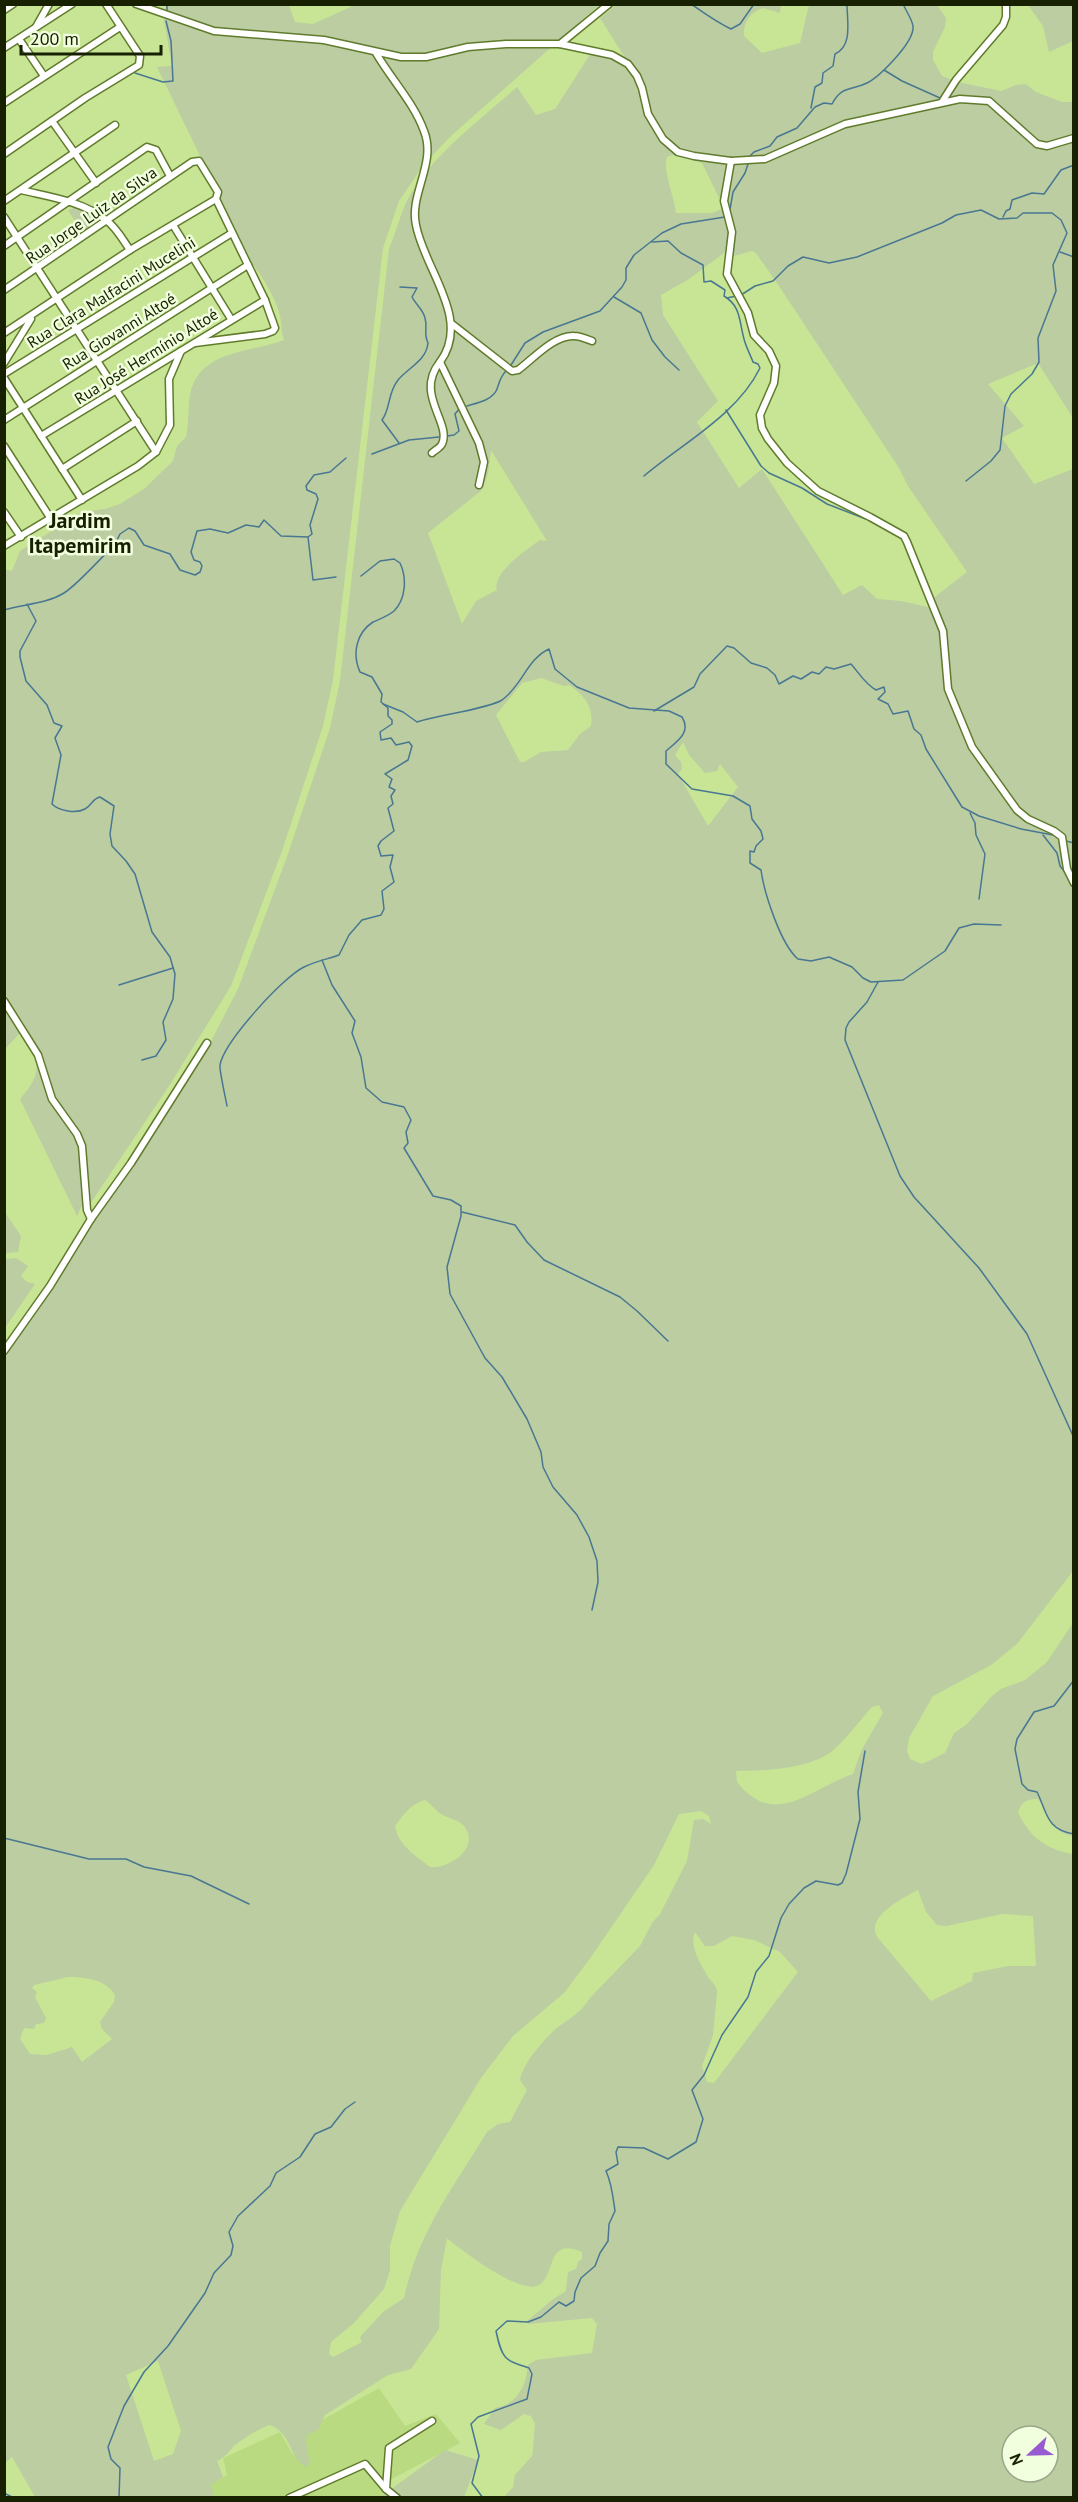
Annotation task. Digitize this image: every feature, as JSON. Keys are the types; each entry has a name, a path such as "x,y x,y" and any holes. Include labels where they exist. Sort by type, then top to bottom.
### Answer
{"street":[{"path":"4,10 13,4"},
{"path":"36,27 49,4"},
{"path":"4,48 72,4"},
{"path":"4,154 139,65 140,56 106,4"},
{"path":"136,4 214,31 314,38 400,57 426,57 484,45 560,44 612,55 624,60 632,68 639,81 651,123 670,146 685,155 731,161 765,159 830,129 960,99 989,101 1032,141 1043,146 1056,145 1074,138"},
{"path":"560,44 609,4"},
{"path":"942,102 956,81 1003,25 1006,17 1006,4"},
{"path":"4,103 120,27"},
{"path":"19,39 44,76"},
{"path":"376,53 425,133 425,174 414,205 414,213 420,240 450,312 452,324 449,349 433,374 431,398 441,426 443,440 441,446 432,453"},
{"path":"52,121 96,183"},
{"path":"4,201 115,125"},
{"path":"4,246 149,147 156,150 170,176"},
{"path":"731,161 724,201 732,232 727,274 748,313 754,335 769,351 776,366 774,383 760,415 762,428 787,463 818,491 904,536 943,631 948,688 972,747 1020,813 1059,833 1063,841 1067,869 1074,883"},
{"name":"Rua Jorge Luiz da Silva","path":"4,290 192,162 201,162 218,192 216,199"},
{"path":"21,190 70,201 107,220 130,250"},
{"path":"4,333 130,250 216,199 275,322 273,331 195,343"},
{"path":"4,217 156,452"},
{"path":"173,225 231,319"},
{"name":"Rua Clara Malfacini Mucelini","path":"4,376 232,233"},
{"name":"Rua Giovanni Altoé","path":"4,420 248,265"},
{"name":"Rua José Hermínio Altoé","path":"41,436 265,300"},
{"path":"4,363 33,316"},
{"path":"452,324 512,371 518,370 554,343 567,337 578,336 592,341"},
{"path":"4,546 146,461 156,452 170,425 169,379 181,351"},
{"path":"440,362 479,443 484,462 479,485"},
{"path":"4,376 82,500"},
{"path":"62,469 137,422"},
{"path":"4,446 51,519"},
{"path":"4,512 21,537"},
{"path":"4,1001 38,1055 52,1099 77,1134 82,1146 87,1210 91,1219"},
{"path":"4,1351 50,1286 91,1219 131,1163 207,1043"},
{"path":"386,2489 389,2448 432,2421"},
{"path":"289,2498 365,2464 386,2489 397,2498"}],"shaded area":[{"path":"166,5 289,5 295,22 313,24 355,5 599,5 452,135 424,164 399,201 383,248 333,680 323,726 282,851 231,986 169,1086 90,1204 81,1207 77,1216 20,1099 36,1073 37,1066 32,1051 21,1032 5,1049 4,569 12,571 20,551 82,512 105,509 120,504 144,489 173,461 177,446 186,437 190,395 195,380 203,369 227,356 284,340 279,310 273,297 253,265 157,67 172,66 164,20"},
{"path":"616,5 781,5 780,13 763,8 754,12 746,22 744,36 762,53 800,43 809,5 937,5 946,18 945,27 933,52 933,60 942,76 958,82 1001,91 1026,84 1036,92 1062,102 1073,102 1073,418 1038,363 988,384 1024,426 1002,438 1034,484 1073,469 1073,1571 1017,1644 991,1665 933,1696 909,1738 907,1751 910,1759 922,1764 945,1753 954,1733 966,1725 992,1696 1001,1689 1025,1680 1047,1662 1073,1623 1073,1836 1055,1827 1038,1799 1025,1801 1018,1812 1028,1829 1040,1841 1047,1846 1073,1854 1073,2497 504,2497 513,2487 515,2475 532,2456 535,2424 531,2416 524,2414 501,2430 484,2424 495,2408 510,2403 519,2393 523,2387 528,2365 536,2360 592,2353 597,2324 592,2318 528,2324 527,2321 566,2291 568,2272 576,2269 578,2262 582,2259 582,2252 571,2248 562,2249 553,2259 544,2280 539,2285 530,2287 491,2270 447,2238 441,2270 439,2329 411,2369 388,2375 325,2415 318,2430 307,2435 310,2463 305,2467 295,2456 282,2432 269,2425 239,2442 217,2461 223,2477 211,2485 214,2495 212,2497 35,2497 12,2457 5,2463 5,1356 40,1308 97,1216 208,1047 238,989 288,854 330,728 340,681 389,249 405,205 414,188 440,156 517,87 536,115 555,109 591,53 624,56 600,18","holes":["672,155 702,163 724,208 712,213 676,213 667,176 667,157","752,251 756,253 967,572 936,596 928,607 877,599 862,585 843,595 762,469 739,488 697,422 718,401 663,315 661,295 689,279 724,253 731,252 734,256","491,450 547,541 540,540 511,562 500,576 497,590 476,601 462,624 428,533 482,490 488,474","541,678 564,686 569,685 579,693 587,702 592,719 591,726 580,734 568,750 541,752 520,762 496,715 522,683","683,742 689,755 705,773 717,771 720,764 738,787 708,826 678,774 682,769 681,762 675,755","879,1705 883,1713 862,1749 853,1774 794,1801 779,1804 765,1803 751,1796 737,1782 736,1771 784,1768 819,1759 839,1745 872,1707","425,1800 441,1814 464,1826 468,1834 469,1842 461,1855 438,1867 430,1867 414,1854 400,1839 395,1826 412,1807","701,1811 709,1816 711,1824 703,1819 694,1820 687,1861 660,1914 652,1923 640,1946 579,2011 558,2027 535,2051 520,2080 527,2090 510,2122 498,2124 487,2132 449,2192 418,2252 404,2298 383,2312 360,2337 362,2342 333,2357 329,2354 331,2342 354,2323 384,2289 390,2270 390,2246 400,2211 481,2078 513,2036 564,1993 654,1865 679,1814","918,1890 926,1912 937,1925 947,1926 1002,1914 1033,1916 1036,1966 1008,1966 973,1973 972,1981 931,2001 878,1938 875,1930 876,1923 887,1909","695,1932 705,1946 714,1946 732,1936 754,1940 780,1952 798,1972 714,2083 707,2082 702,2066 713,2035 717,1992 701,1965 693,1943","68,1977 88,1978 106,1985 115,1995 114,2002 100,2022 102,2029 112,2039 82,2062 72,2047 47,2055 30,2054 20,2039 24,2028 34,2029 36,2024 44,2023 46,2018 35,1997 37,1992 32,1988 34,1985","158,2361 181,2431 173,2454 154,2461 126,2375"]},
{"path":"1028,5 1073,5 1073,41 1049,52 1043,26"},
{"path":"74,208 90,213 98,221 83,234 68,210"},
{"path":"4,1211 21,1236 18,1252 5,1253"},
{"path":"16,1258 28,1266 21,1276 27,1282 35,1284 5,1328 5,1259"},
{"path":"379,2388 405,2426 436,2414 460,2443 386,2482 390,2497 214,2497 209,2484 227,2475 223,2458 280,2432 293,2455 308,2428"},
{"path":"445,2450 478,2460 464,2497 379,2498"}],"waterway":[{"path":"167,4 167,12"},
{"path":"691,4 731,29 740,24 754,4"},
{"path":"811,108 815,87 822,83 823,73 833,66 835,54 841,50 847,39 847,4"},
{"path":"750,156 770,146 777,137 797,128 815,107 824,103 832,104 843,91 867,83 880,74 902,49 912,33 913,26 903,4"},
{"path":"135,73 163,82 173,81 171,41 166,21"},
{"path":"884,70 940,98"},
{"path":"729,215 733,192 745,173 749,161"},
{"path":"1003,217 1010,209 1012,200 1032,193 1044,194 1061,170 1074,165"},
{"path":"741,295 755,286 773,281 788,266 803,257 829,263 857,257 942,223 956,215 981,210 999,219 1017,218 1023,213 1052,213 1061,220 1067,233 1053,265 1056,291 1038,338 1039,362 1032,374 1011,394 1005,406 1000,450 991,461 966,481"},
{"path":"511,365 525,343 543,332 600,311 622,287 626,280 626,268 634,255 662,233 681,224 725,217"},
{"path":"644,476 723,414 738,400 760,368 753,362 736,309 734,304 724,296 725,290 711,281 704,282 703,265 681,253 668,241 652,242"},
{"path":"1060,252 1074,257"},
{"path":"399,443 382,420 395,385 402,375 421,359 428,343 424,315 412,297 417,288 400,287"},
{"path":"727,298 736,296"},
{"path":"614,297 641,313 652,340 679,370"},
{"path":"467,406 492,396 506,371"},
{"path":"447,436 459,431 455,414 460,408"},
{"path":"726,410 761,466 769,473 802,488 827,504 866,519"},
{"path":"372,454 409,440 439,437"},
{"path":"336,577 313,580 308,537 312,534 310,525 318,499 316,494 307,490 306,486 314,475 330,472 346,458"},
{"path":"4,610 42,602 64,593 115,544 120,534 129,528 135,531 144,545 170,554 180,570 195,575 200,572 202,566 200,562 194,560 191,552 197,531 210,529 228,533 246,525 259,527 264,520 281,536 308,537"},
{"path":"227,1106 220,1065 232,1041 269,996 283,983 304,967 339,955 349,935 362,920 381,915 384,909 382,891 394,882 390,867 393,855 381,856 378,846 394,831 388,808 393,804 391,796 395,790 389,787 392,779 385,774 408,760 412,746 409,742 396,745 391,738 381,740 380,732 392,724 392,720 388,716 388,708 381,702 382,694 372,677 360,672 356,651 359,638 367,627 392,613 398,606 403,594 404,575 400,563 394,559 380,561 361,576"},
{"path":"27,604 36,621 20,651 26,681 47,705 54,723 62,726 55,738 61,755 52,804 63,810 77,811 85,809 100,797 114,806 110,834 112,846 135,874 152,932 170,957 175,974 173,999 163,1022 166,1040 156,1056 142,1060"},
{"path":"654,711 694,687 700,674 727,646 734,648 751,663 767,668 775,675 779,684 793,676 801,679 812,672 819,674 826,667 834,669 851,664 876,690 884,687 885,692 878,699 888,704 893,714 908,711 914,729 921,735 926,749 962,807 979,816 1021,829 1053,835"},
{"path":"383,704 403,712 417,722 495,703 509,694 535,659 549,649 555,669 577,687 629,708 669,711 682,717 685,723 684,732 682,737 666,751 666,764 692,789 733,796 750,806 752,819 761,831 763,839 754,852 750,851 750,863 761,870 774,918 785,942 798,959 811,961 829,957 852,967 863,978 871,982 903,980 945,951 959,928 974,924 1001,925"},
{"path":"970,813 975,823 976,835 985,854 979,899"},
{"path":"1043,835 1057,853 1060,866 1065,872"},
{"path":"1066,841 1074,843"},
{"path":"322,960 332,985 355,1021 352,1033 361,1057 366,1088 382,1102 404,1107 411,1120 406,1132 408,1143 404,1148 433,1196 451,1200 461,1206 461,1216 447,1267 450,1294 485,1358 502,1377 527,1419 541,1452 543,1467 553,1487 577,1515 589,1537 597,1561 598,1582 592,1610"},
{"path":"119,985 173,968"},
{"path":"878,982 867,1002 849,1022 845,1040 900,1176 914,1197 979,1268 1027,1334 1074,1438"},
{"path":"462,1212 515,1225 544,1260 620,1297 668,1341"},
{"path":"1074,1680 1054,1706 1034,1712 1017,1739 1015,1749 1022,1784 1028,1790 1037,1792 1049,1819 1058,1829 1074,1834"},
{"path":"483,2498 472,2483 479,2456 471,2424 478,2417 527,2399 532,2374 529,2368 505,2357 496,2331 507,2321 528,2322 541,2317 559,2302 566,2306 574,2301 581,2278 595,2266 608,2241 609,2224 615,2211 606,2171 618,2164 616,2152 618,2147 644,2148 668,2159 696,2142 703,2119 692,2090 704,2075 722,2035 748,1997 756,1972 769,1956 781,1918 789,1904 804,1888 816,1881 838,1885 842,1883 846,1874 860,1819 858,1792 865,1751"},
{"path":"4,1838 89,1859 126,1859 144,1867 191,1876 249,1904"},
{"path":"119,2498 120,2468 111,2459 108,2447 124,2406 144,2372 168,2346 205,2293 214,2273 231,2255 233,2246 229,2232 238,2216 270,2186 276,2173 300,2157 315,2134 331,2127 345,2109 355,2102"},
{"path":"4,2493 14,2498"}],"district":[{"name":"Jardim Itapemirim","path":"80,532"}]}
